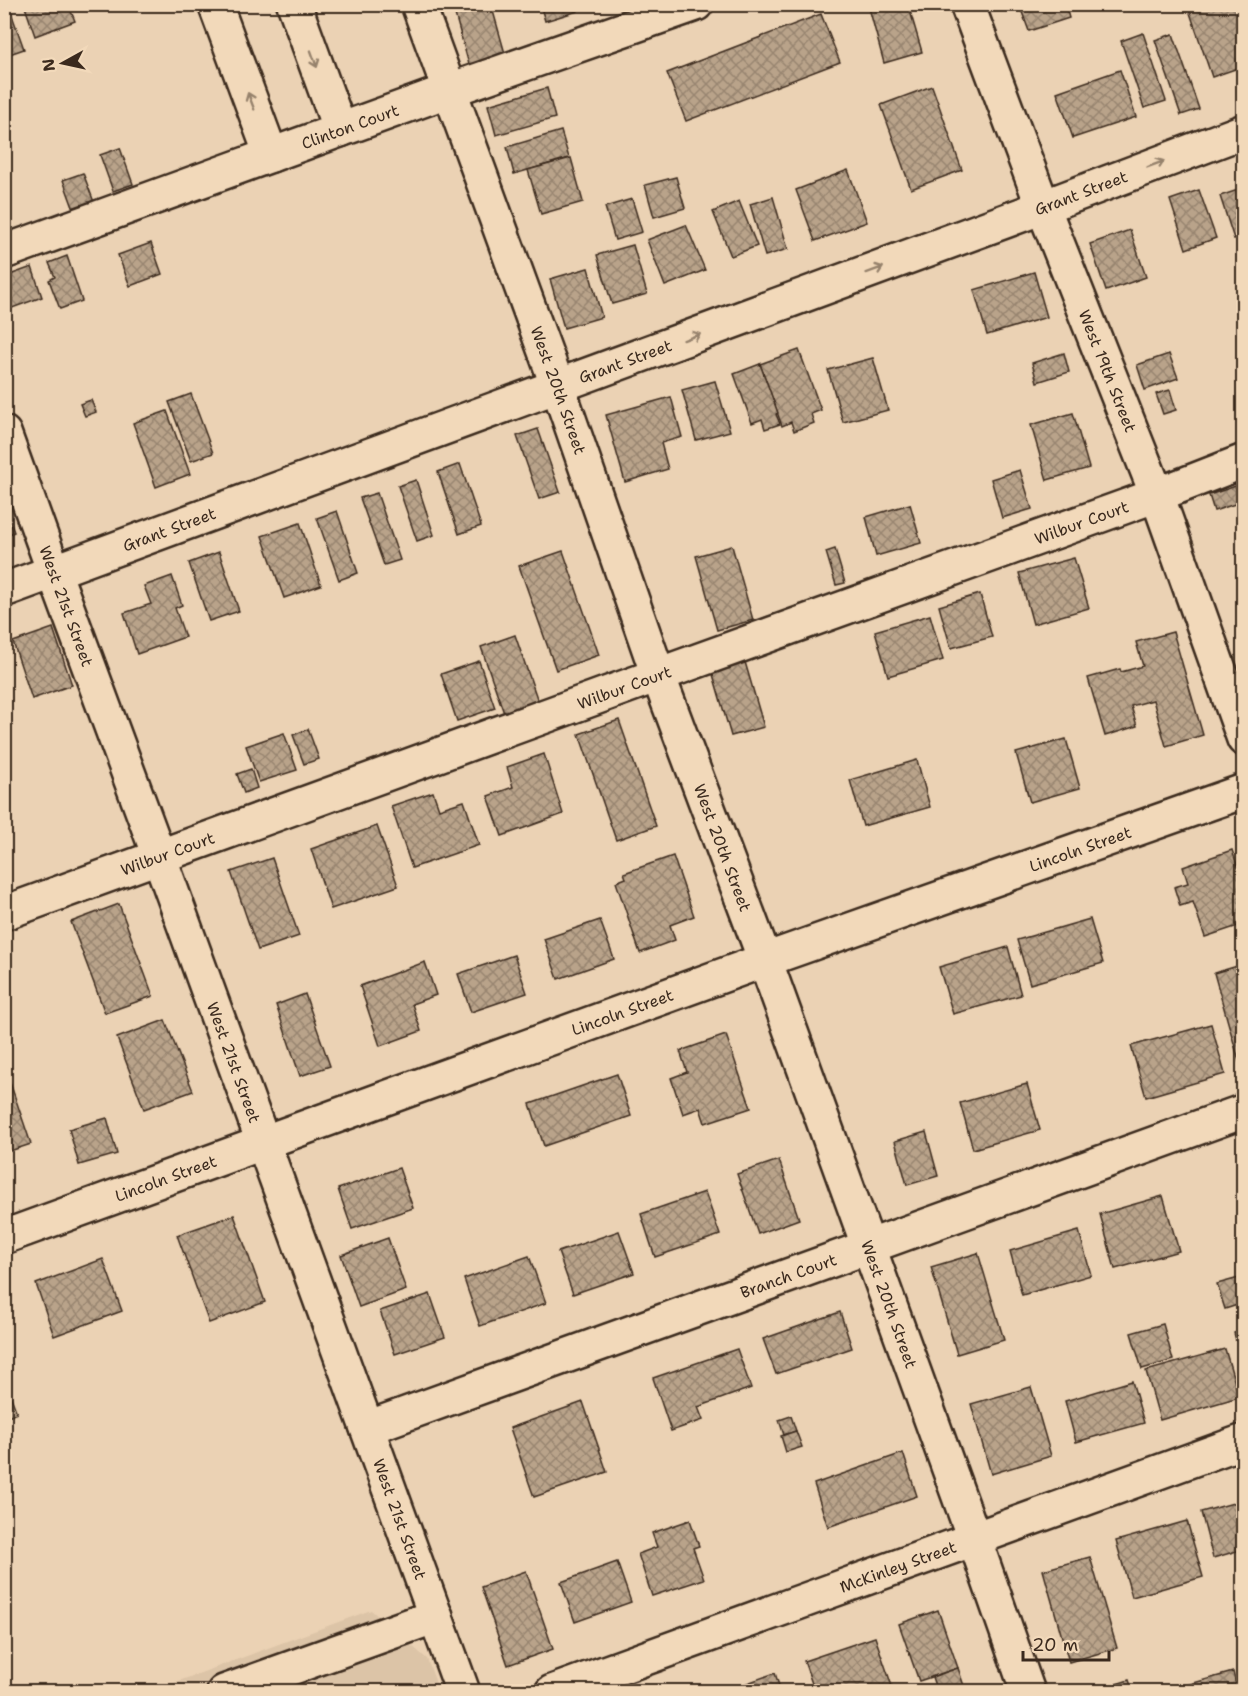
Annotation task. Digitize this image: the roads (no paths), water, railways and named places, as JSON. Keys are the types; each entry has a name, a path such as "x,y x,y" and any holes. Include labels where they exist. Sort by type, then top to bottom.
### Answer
{"street":[{"path":"215,4 271,155"},
{"path":"294,4 340,130"},
{"name":"West 20th Street","path":"418,4 558,387 658,675 765,960 1028,1692"},
{"name":"Clinton Court","path":"4,252 450,90 696,4"},
{"name":"West 19th Street","path":"967,4 1043,207 1157,495 1244,739"},
{"name":"Grant Street","path":"4,590 558,387 1244,131"},
{"name":"West 21st Street","path":"4,433 463,1692"},
{"name":"Wilbur Court","path":"4,913 1157,495 1244,461"},
{"name":"Lincoln Street","path":"4,1237 765,960 1244,791"},
{"name":"Branch Court","path":"367,1428 1244,1111"},
{"name":"McKinley Street","path":"552,1692 1244,1441"},
{"path":"224,1692 436,1616"}]}
